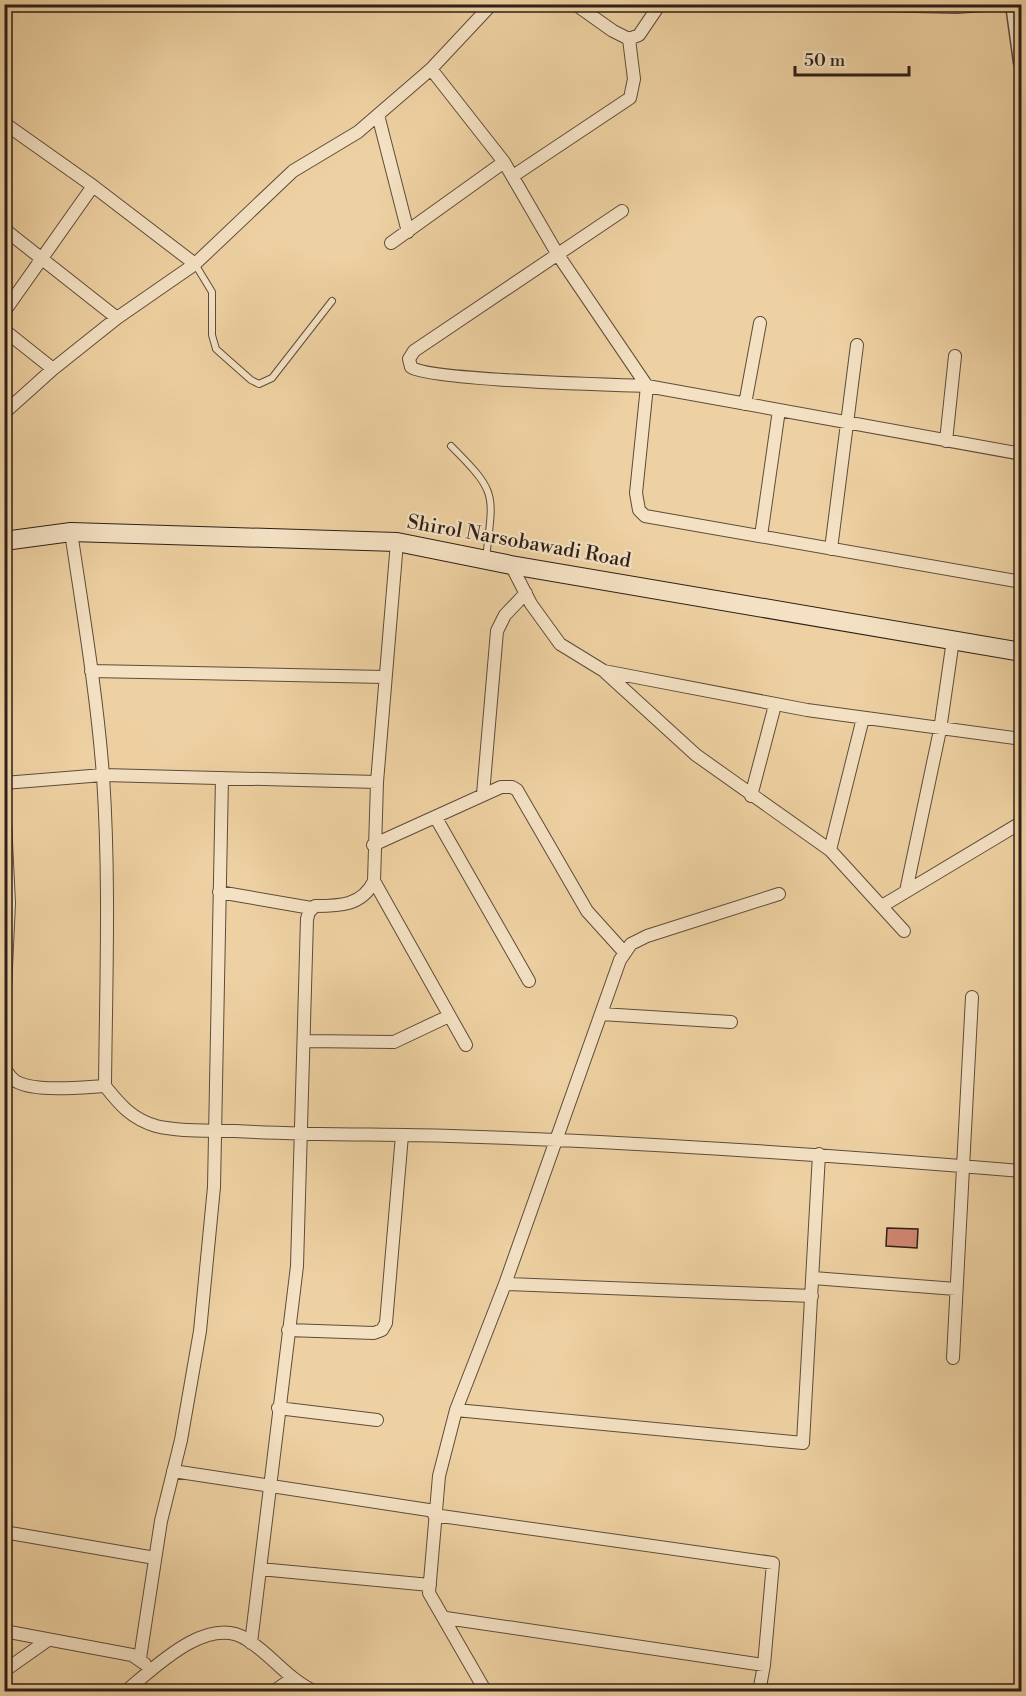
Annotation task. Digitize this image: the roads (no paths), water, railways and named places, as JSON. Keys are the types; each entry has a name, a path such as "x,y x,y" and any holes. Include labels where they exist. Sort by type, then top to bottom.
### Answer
{"main road":[{"name":"Shirol Narsobawadi Road","path":"4,541 71,532 397,542 486,561 1022,652"}],"street":[{"path":"4,413 53,369 117,318 195,264 293,171 358,132 431,69 492,4"},
{"path":"575,4 613,31 629,39 639,35 660,4"},
{"path":"829,4 957,7 998,4"},
{"path":"1014,4 1022,62"},
{"path":"513,176 630,98 634,79 629,39"},
{"path":"431,69 504,162 558,255 647,386 636,492 639,510 645,516 1022,582"},
{"path":"378,115 408,232"},
{"path":"4,123 93,186 195,264"},
{"path":"391,243 504,162"},
{"path":"4,312 93,186"},
{"path":"622,211 414,351 409,359 411,367 422,373 478,378 647,386 1022,454"},
{"path":"4,230 42,257 117,318"},
{"path":"745,404 760,323"},
{"path":"4,330 53,369"},
{"path":"831,549 849,423 857,345"},
{"path":"946,441 955,356"},
{"path":"761,536 779,410"},
{"path":"71,532 92,671 103,775 108,875 105,1086 121,1106 138,1120 158,1126 213,1130 556,1139 819,1154 1022,1171"},
{"path":"397,542 377,782 373,845 374,880 466,1045"},
{"path":"511,565 526,593 560,644 604,671 696,755 830,850 904,931"},
{"path":"483,794 497,631 505,615 526,593"},
{"path":"906,891 940,730 953,640"},
{"path":"92,671 386,677"},
{"path":"604,671 775,705 940,730 1022,739"},
{"path":"752,796 775,705"},
{"path":"830,850 863,718"},
{"path":"4,783 103,775 377,782"},
{"path":"140,1658 155,1558 181,1440 200,1331 214,1188 213,1130 222,778"},
{"path":"373,845 436,818 483,794 507,786 517,790 587,911 624,952"},
{"path":"4,801 9,903 4,1011"},
{"path":"436,818 529,981"},
{"path":"882,906 1022,822"},
{"path":"219,892 311,908 350,904 369,890 374,880"},
{"path":"486,1692 446,1618 429,1593 434,1513 439,1476 456,1410 505,1284 601,1014 624,952 631,944 647,936 779,894"},
{"path":"251,1643 297,1266 307,919 311,908"},
{"path":"953,1358 972,997"},
{"path":"601,1014 731,1022"},
{"path":"304,1041 394,1042 449,1016"},
{"path":"4,1068 13,1080 22,1084 44,1087 105,1086"},
{"path":"288,1330 374,1333 382,1330 386,1323 402,1135"},
{"path":"456,1410 803,1443 819,1154"},
{"path":"813,1278 956,1289"},
{"path":"505,1284 812,1296"},
{"path":"279,1408 377,1420"},
{"path":"173,1471 434,1513 773,1563 764,1665 759,1692"},
{"path":"4,1532 155,1558"},
{"path":"260,1569 430,1585"},
{"path":"446,1618 764,1665"},
{"path":"4,1631 140,1658 152,1670"},
{"path":"125,1692 188,1643 210,1633 234,1634 251,1643 293,1678 316,1692"},
{"path":"4,1671 48,1640"},
{"path":"273,1692 293,1678"}],"lane":[{"path":"195,264 212,291 213,344 251,381 259,384 272,378 332,301"},
{"path":"451,446 481,476 491,497 486,561"}]}
